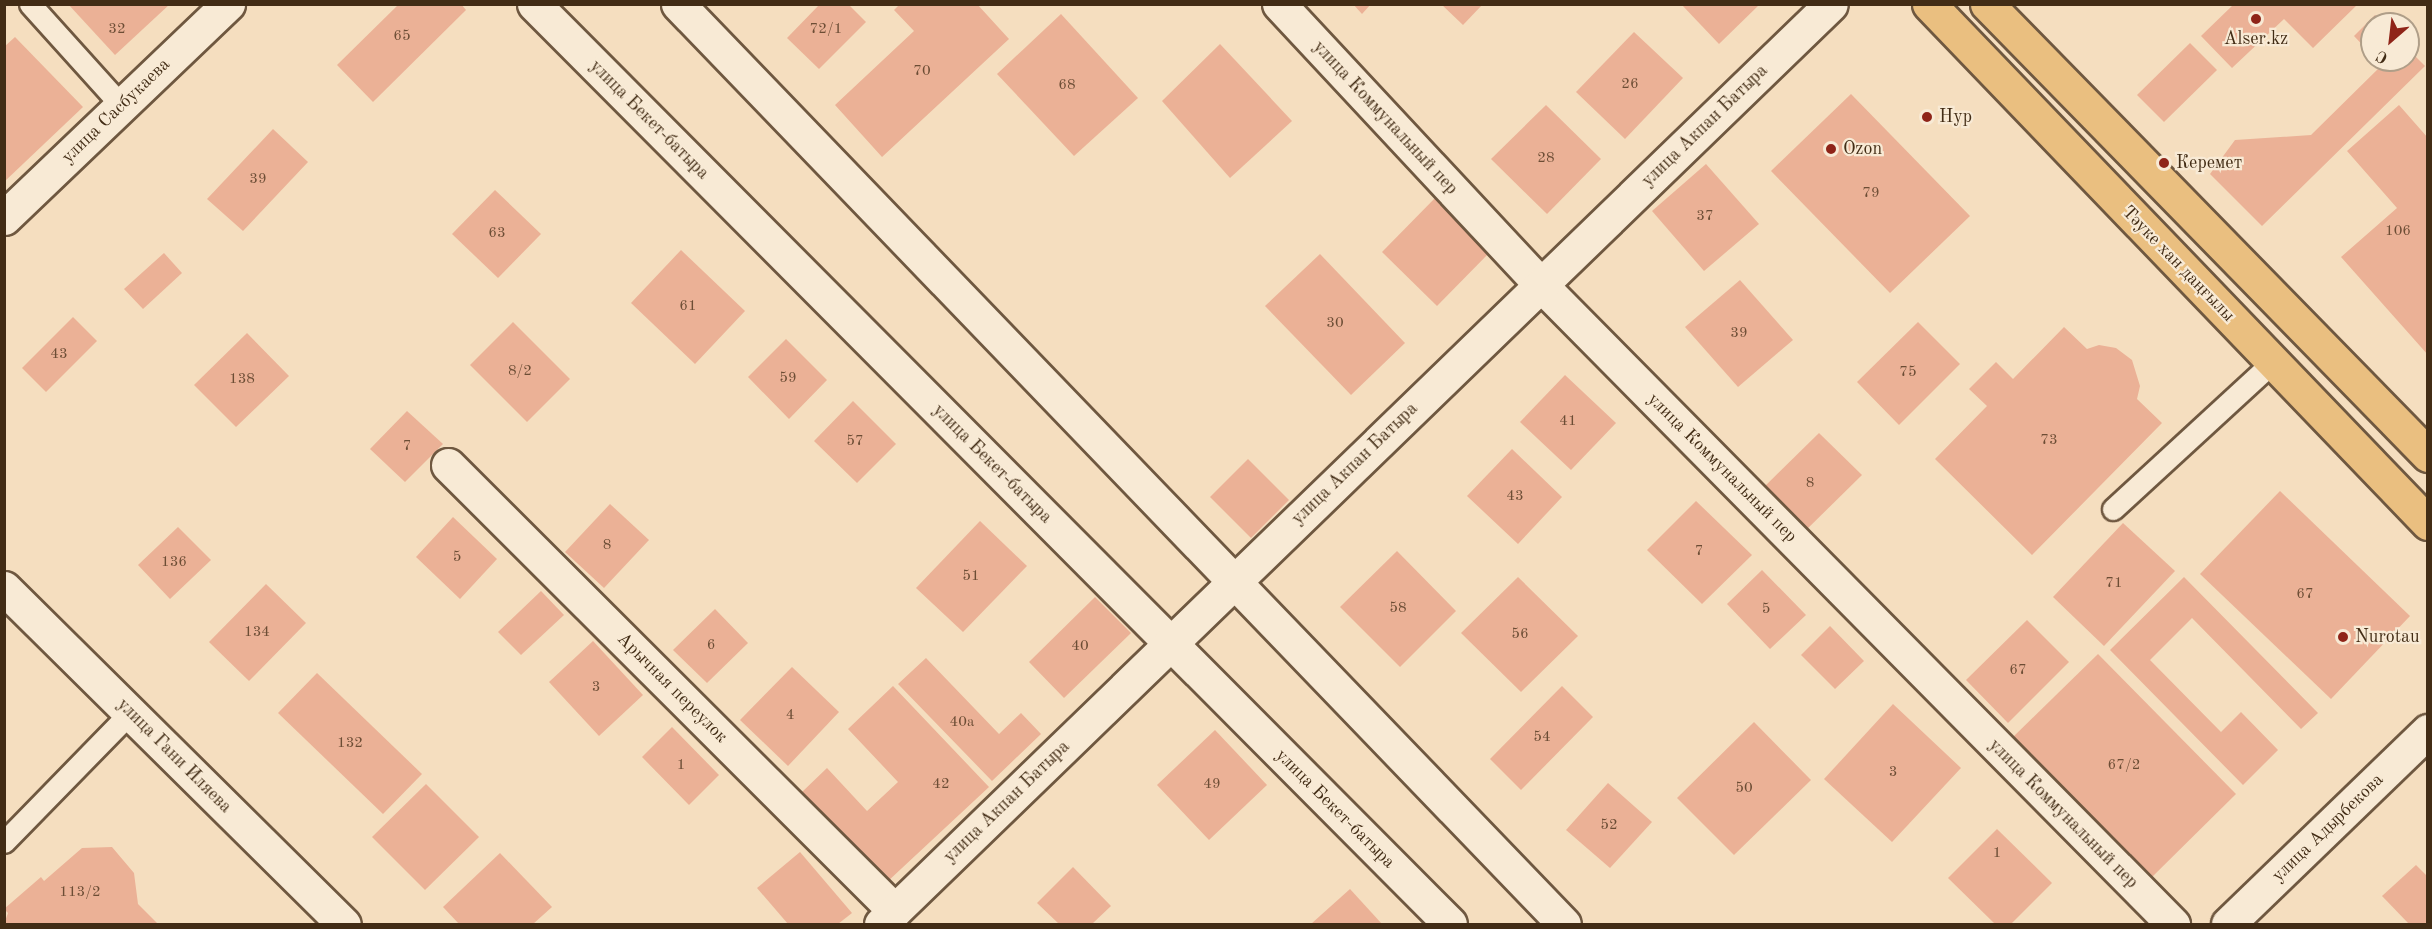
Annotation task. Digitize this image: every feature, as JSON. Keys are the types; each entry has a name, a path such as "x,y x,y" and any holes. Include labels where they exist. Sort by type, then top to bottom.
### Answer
{"main road":[{"name":"Тәуке хан даңғылы","path":"1929,4 2427,523"},
{"path":"1987,4 2427,455"}],"street":[{"name":"улица Сасбукаева","path":"4,218 228,4"},
{"name":"улица Бекет-батыра","path":"534,4 1450,924"},
{"path":"678,4 1564,924"},
{"name":"улица Коммунальный пер","path":"1279,4 1541,285 2173,924"},
{"name":"улица Акпан Батыра","path":"888,918 1831,4"},
{"name":"Арычная переулок","path":"448,465 888,918"},
{"name":"улица Гани Иляева","path":"4,588 344,924"},
{"name":"улица Адырбекова","path":"2228,924 2427,731"}],"lane":[{"path":"30,4 122,106"},
{"path":"2113,509 2272,362"},
{"path":"4,842 130,713"}],"building":[{"path":"68,4 170,4 115,55"},
{"path":"399,4 461,4 466,10 373,102 337,65"},
{"path":"820,4 848,4 866,22 819,69 787,38"},
{"path":"900,4 977,4 1009,39 882,157 835,105 914,31 894,10"},
{"path":"1353,4 1371,4 1362,14"},
{"path":"1441,4 1483,4 1463,25"},
{"path":"1681,4 1760,4 1719,44"},
{"path":"2234,4 2358,4 2313,48 2284,19 2232,68 2201,36"},
{"path":"1061,14 1138,98 1074,156 997,74"},
{"path":"2360,30 2360,42 2354,36"},
{"path":"1634,32 1683,78 1625,139 1576,92"},
{"path":"15,37 83,107 4,182 4,47"},
{"path":"2190,43 2217,70 2164,122 2137,95"},
{"path":"1220,44 1292,121 1230,178 1162,101"},
{"path":"2420,61 2425,66 2420,71"},
{"path":"2375,72 2419,72 2262,226 2210,174 2235,140 2311,135"},
{"path":"1851,94 1970,216 1890,293 1771,171"},
{"path":"1546,105 1601,159 1547,214 1491,159"},
{"path":"2399,105 2428,138 2428,355 2341,257 2397,208 2347,151"},
{"path":"273,129 308,162 243,231 207,199"},
{"path":"1706,164 1759,224 1704,271 1652,211"},
{"path":"495,190 541,234 498,278 452,234"},
{"path":"1438,195 1492,250 1437,306 1382,252"},
{"path":"681,250 745,311 695,364 631,303"},
{"path":"164,253 182,273 143,309 124,289"},
{"path":"1320,254 1405,343 1351,395 1265,306"},
{"path":"1740,280 1793,340 1738,387 1685,327"},
{"path":"73,317 97,341 46,392 22,368"},
{"path":"513,322 570,379 527,422 470,365"},
{"path":"1918,322 1960,364 1899,425 1857,382"},
{"path":"2064,327 2087,349 2099,345 2116,348 2132,360 2140,386 2137,399 2162,423 2032,555 1935,459 1987,406 1969,389 1996,362 2013,379"},
{"path":"247,333 289,376 236,427 194,385"},
{"path":"786,339 827,380 789,419 748,377"},
{"path":"1565,375 1616,423 1571,470 1520,422"},
{"path":"853,401 896,444 857,483 814,441"},
{"path":"407,411 443,444 405,482 370,449"},
{"path":"1819,433 1862,475 1800,536 1758,493"},
{"path":"1512,449 1562,497 1518,544 1467,496"},
{"path":"1248,459 1289,500 1251,538 1210,497"},
{"path":"2280,491 2410,616 2331,699 2200,574"},
{"path":"1696,501 1752,555 1702,604 1647,550"},
{"path":"610,504 649,540 604,588 565,552"},
{"path":"453,517 497,559 460,599 416,557"},
{"path":"980,521 1027,566 963,632 916,588"},
{"path":"2123,523 2175,571 2104,646 2053,597"},
{"path":"178,527 211,560 170,599 138,565"},
{"path":"1397,551 1456,611 1400,667 1340,607"},
{"path":"1762,570 1806,615 1770,649 1727,604"},
{"path":"1518,577 1578,636 1521,692 1461,633"},
{"path":"2184,577 2318,713 2301,729 2192,618 2150,660 2221,732 2241,712 2278,750 2243,785 2110,650"},
{"path":"266,584 306,623 249,681 209,642"},
{"path":"541,591 564,615 521,655 498,632"},
{"path":"1095,597 1131,633 1064,698 1029,662"},
{"path":"715,609 748,643 707,683 673,650"},
{"path":"2027,620 2069,662 2008,723 1966,680"},
{"path":"1830,626 1864,661 1835,689 1801,655"},
{"path":"593,641 643,695 599,736 549,682"},
{"path":"2098,654 2236,794 2150,879 2012,738"},
{"path":"926,658 999,734 1021,713 1041,734 992,781 898,684"},
{"path":"792,667 839,712 788,766 740,720"},
{"path":"317,673 422,774 383,814 278,713"},
{"path":"893,686 989,787 887,882 802,792 827,768 867,811 898,782 848,729"},
{"path":"1562,686 1593,717 1521,790 1490,759"},
{"path":"1893,704 1961,768 1892,842 1824,779"},
{"path":"1754,722 1811,780 1734,855 1677,798"},
{"path":"672,727 719,775 689,805 642,757"},
{"path":"1215,730 1267,785 1209,840 1157,785"},
{"path":"1608,783 1652,822 1610,868 1566,830"},
{"path":"426,784 479,837 425,890 372,837"},
{"path":"1997,829 2052,883 2011,924 1995,924 1948,878"},
{"path":"112,847 134,873 138,904 158,924 4,924 8,913 4,909 41,877 44,881 82,848"},
{"path":"800,852 852,913 838,924 788,924 757,888"},
{"path":"500,853 552,907 533,924 459,924 443,907"},
{"path":"2416,865 2428,877 2428,924 2409,924 2382,896"},
{"path":"1073,867 1111,906 1092,924 1059,924 1037,903"},
{"path":"1350,889 1382,924 1311,924"}],"place":[{"name":"Alser.kz","path":"2256,19"},
{"name":"Нур","path":"1927,117"},
{"name":"Ozon","path":"1831,149"},
{"name":"Керемет","path":"2164,163"},
{"name":"Nurotau","path":"2343,637"}]}
